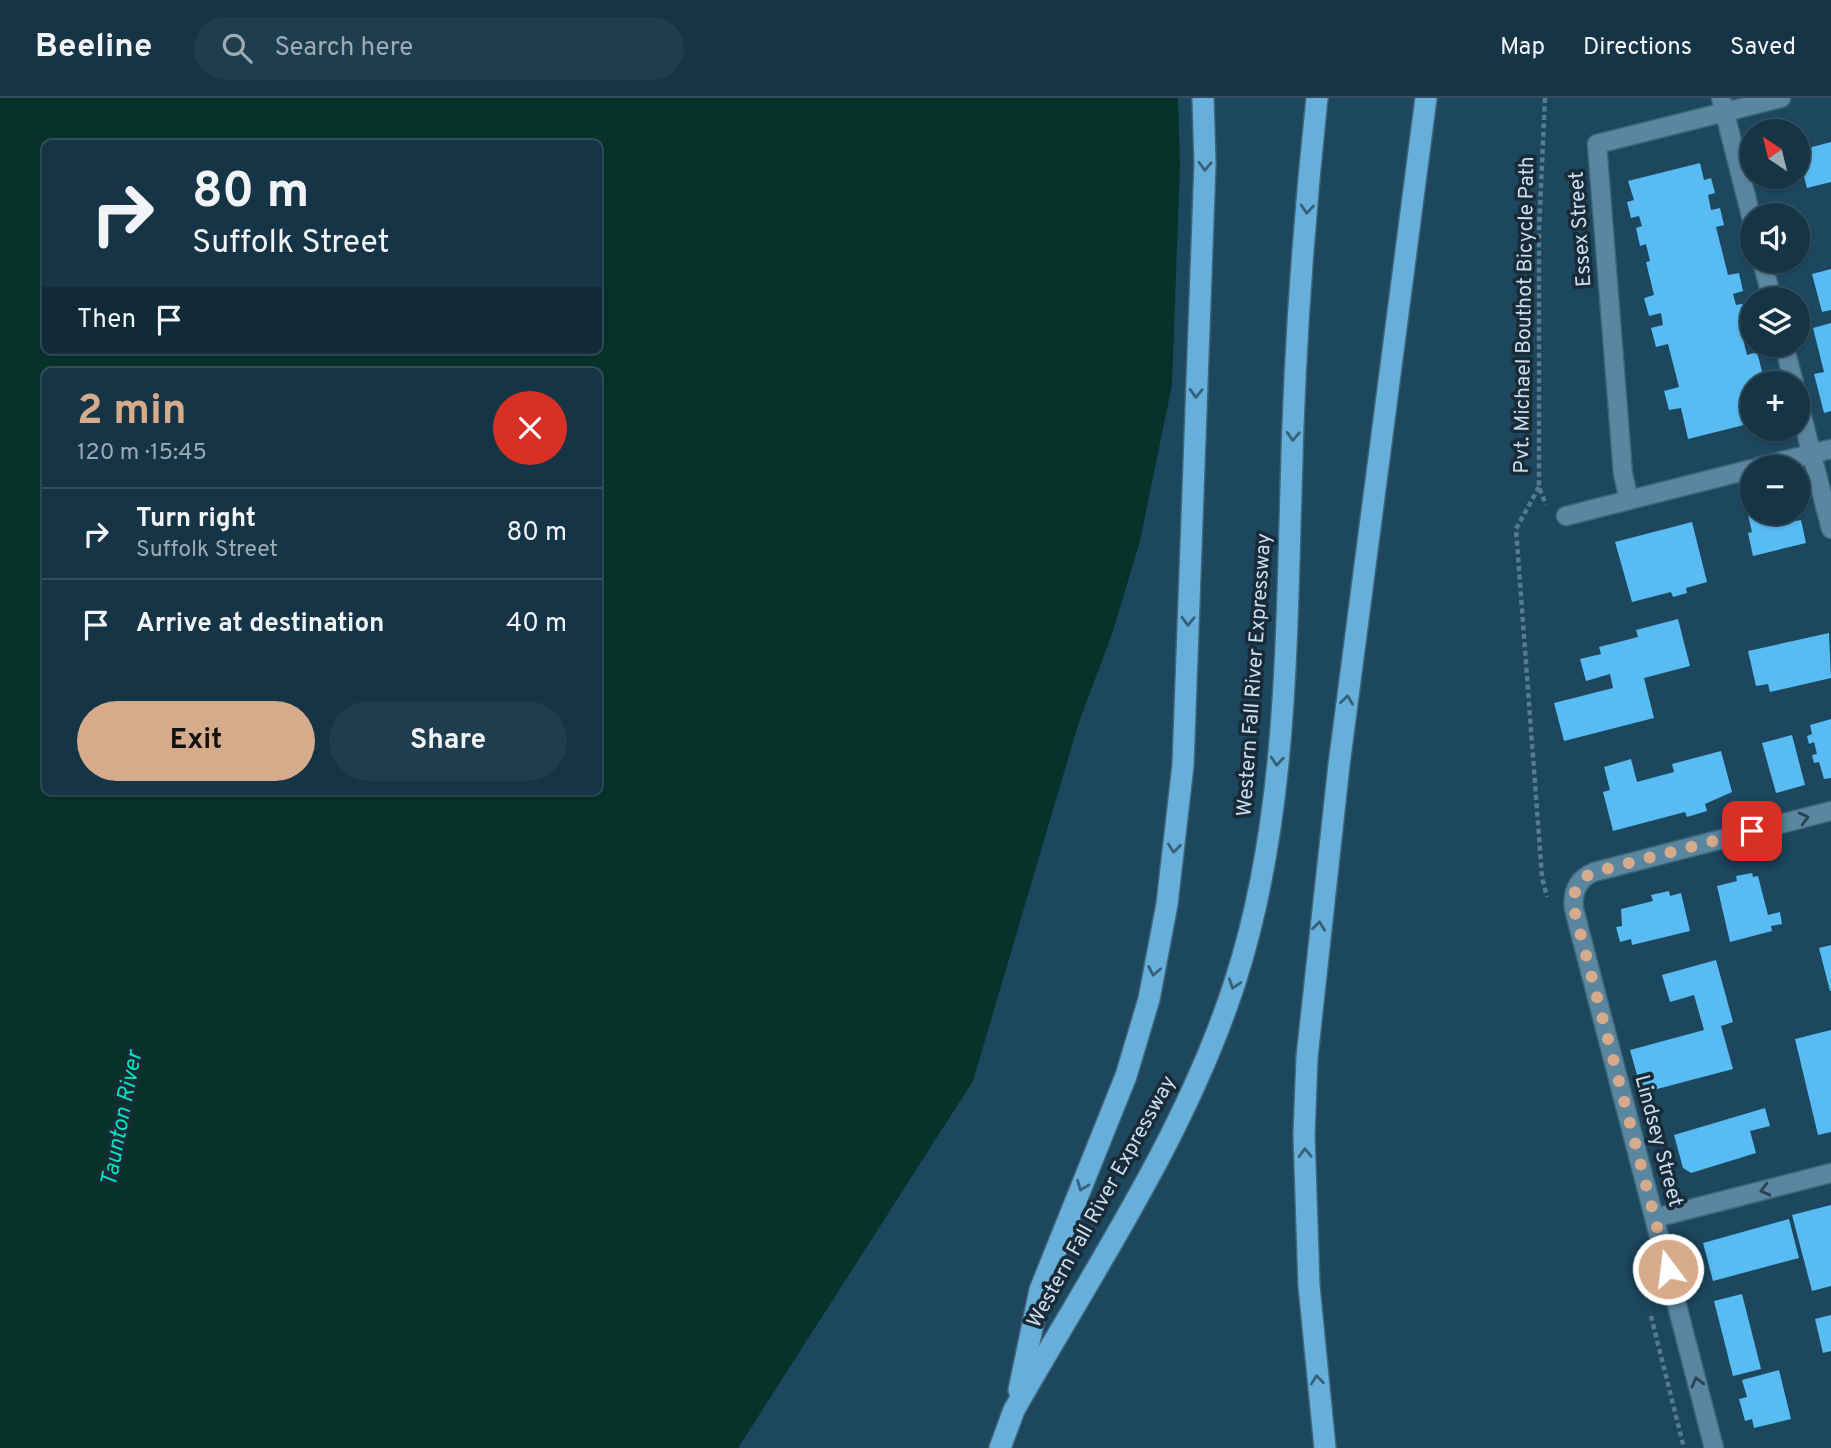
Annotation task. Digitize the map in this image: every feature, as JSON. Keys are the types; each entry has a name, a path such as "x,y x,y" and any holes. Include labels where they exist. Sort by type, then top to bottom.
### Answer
{"highway":[{"path":"1014,1410 1040,1290 1126,1076 1149,999 1167,904 1183,765 1205,164 1203,98"},
{"name":"Western Fall River Expressway","path":"1000,1448 1014,1410 1164,1146 1192,1090 1236,978 1259,889 1272,805 1283,691 1300,303 1317,98"},
{"path":"1325,1448 1309,1286 1304,1135 1307,1057 1339,765 1426,98"}],"street":[{"name":"Essex Street","path":"1629,500 1623,474 1597,144 1722,105 1782,98"},
{"path":"1722,105 1748,203"},
{"path":"1809,441 1831,528"},
{"path":"1808,455 1831,449"},
{"path":"1566,516 1740,472"},
{"name":"Lindsey Street","path":"1714,1448 1574,909 1576,886 1594,872 1831,811"},
{"path":"1655,1218 1831,1173"}],"path":[{"name":"Pvt. Michael Bouthot Bicycle Path","path":"1545,98 1539,230 1539,487 1548,510 1555,516 1566,516"}],"water":[{"name":"Taunton River","path":"0,98 1216,98 1183,331 1140,541 1112,634 1078,725 973,1081 738,1448 0,1448"}],"pier":[{"path":"1178,98 1220,98 1171,412 1180,164"}],"building":[{"path":"1831,142 1831,182 1810,187 1810,148"},
{"path":"1700,163 1704,180 1711,178 1715,193 1708,195 1711,210 1720,208 1724,225 1716,227 1728,275 1739,273 1742,287 1740,292 1733,294 1736,305 1740,304 1740,357 1758,357 1762,371 1740,371 1740,426 1688,439 1681,408 1669,410 1664,391 1679,387 1668,344 1656,347 1651,328 1663,325 1661,313 1649,316 1644,298 1654,295 1646,262 1650,261 1646,244 1640,246 1636,228 1642,226 1639,216 1631,218 1627,202 1634,200 1628,181"},
{"path":"1831,269 1831,310 1822,312 1812,274"},
{"path":"1831,323 1831,411 1824,413 1814,374 1824,372 1813,328"},
{"path":"1692,522 1707,582 1686,588 1687,593 1673,597 1671,592 1632,602 1615,542"},
{"path":"1750,525 1802,525 1806,543 1753,556 1748,533 1752,532"},
{"path":"1678,619 1690,666 1644,678 1654,718 1564,741 1554,703 1613,688 1610,674 1586,681 1580,659 1601,654 1599,647 1638,637 1636,630"},
{"path":"1829,633 1831,678 1770,692 1768,684 1756,686 1748,651"},
{"path":"1831,719 1831,778 1824,779 1819,762 1814,763 1812,755 1817,754 1814,742 1809,744 1807,736 1812,734 1810,725"},
{"path":"1792,735 1805,785 1776,793 1762,743"},
{"path":"1721,751 1732,792 1705,804 1707,811 1687,817 1685,812 1613,831 1603,792 1610,790 1604,767 1631,759 1637,782 1674,772 1672,764"},
{"path":"1752,873 1753,877 1758,876 1768,915 1780,912 1782,924 1771,926 1772,931 1730,942 1717,886 1737,881 1736,876"},
{"path":"1669,891 1670,896 1681,893 1690,931 1632,945 1631,939 1620,942 1616,927 1622,926 1621,909 1653,901 1651,895"},
{"path":"1831,945 1831,991 1830,991 1819,948"},
{"path":"1716,960 1733,1022 1721,1026 1733,1069 1642,1093 1630,1050 1704,1030 1694,995 1670,1002 1662,975"},
{"path":"1831,1030 1831,1132 1818,1135 1795,1039"},
{"path":"1765,1108 1770,1126 1750,1131 1756,1153 1691,1173 1683,1168 1674,1135"},
{"path":"1831,1205 1831,1286 1812,1291 1792,1215"},
{"path":"1789,1219 1799,1258 1713,1281 1703,1243"},
{"path":"1742,1294 1761,1369 1733,1376 1714,1301"},
{"path":"1831,1315 1831,1351 1823,1353 1815,1319"},
{"path":"1779,1370 1791,1419 1754,1428 1752,1419 1745,1421 1739,1399 1747,1397 1742,1380"}],"route":[{"path":"1668,1269 1574,909 1574,893 1581,880 1594,872 1752,831"}]}
